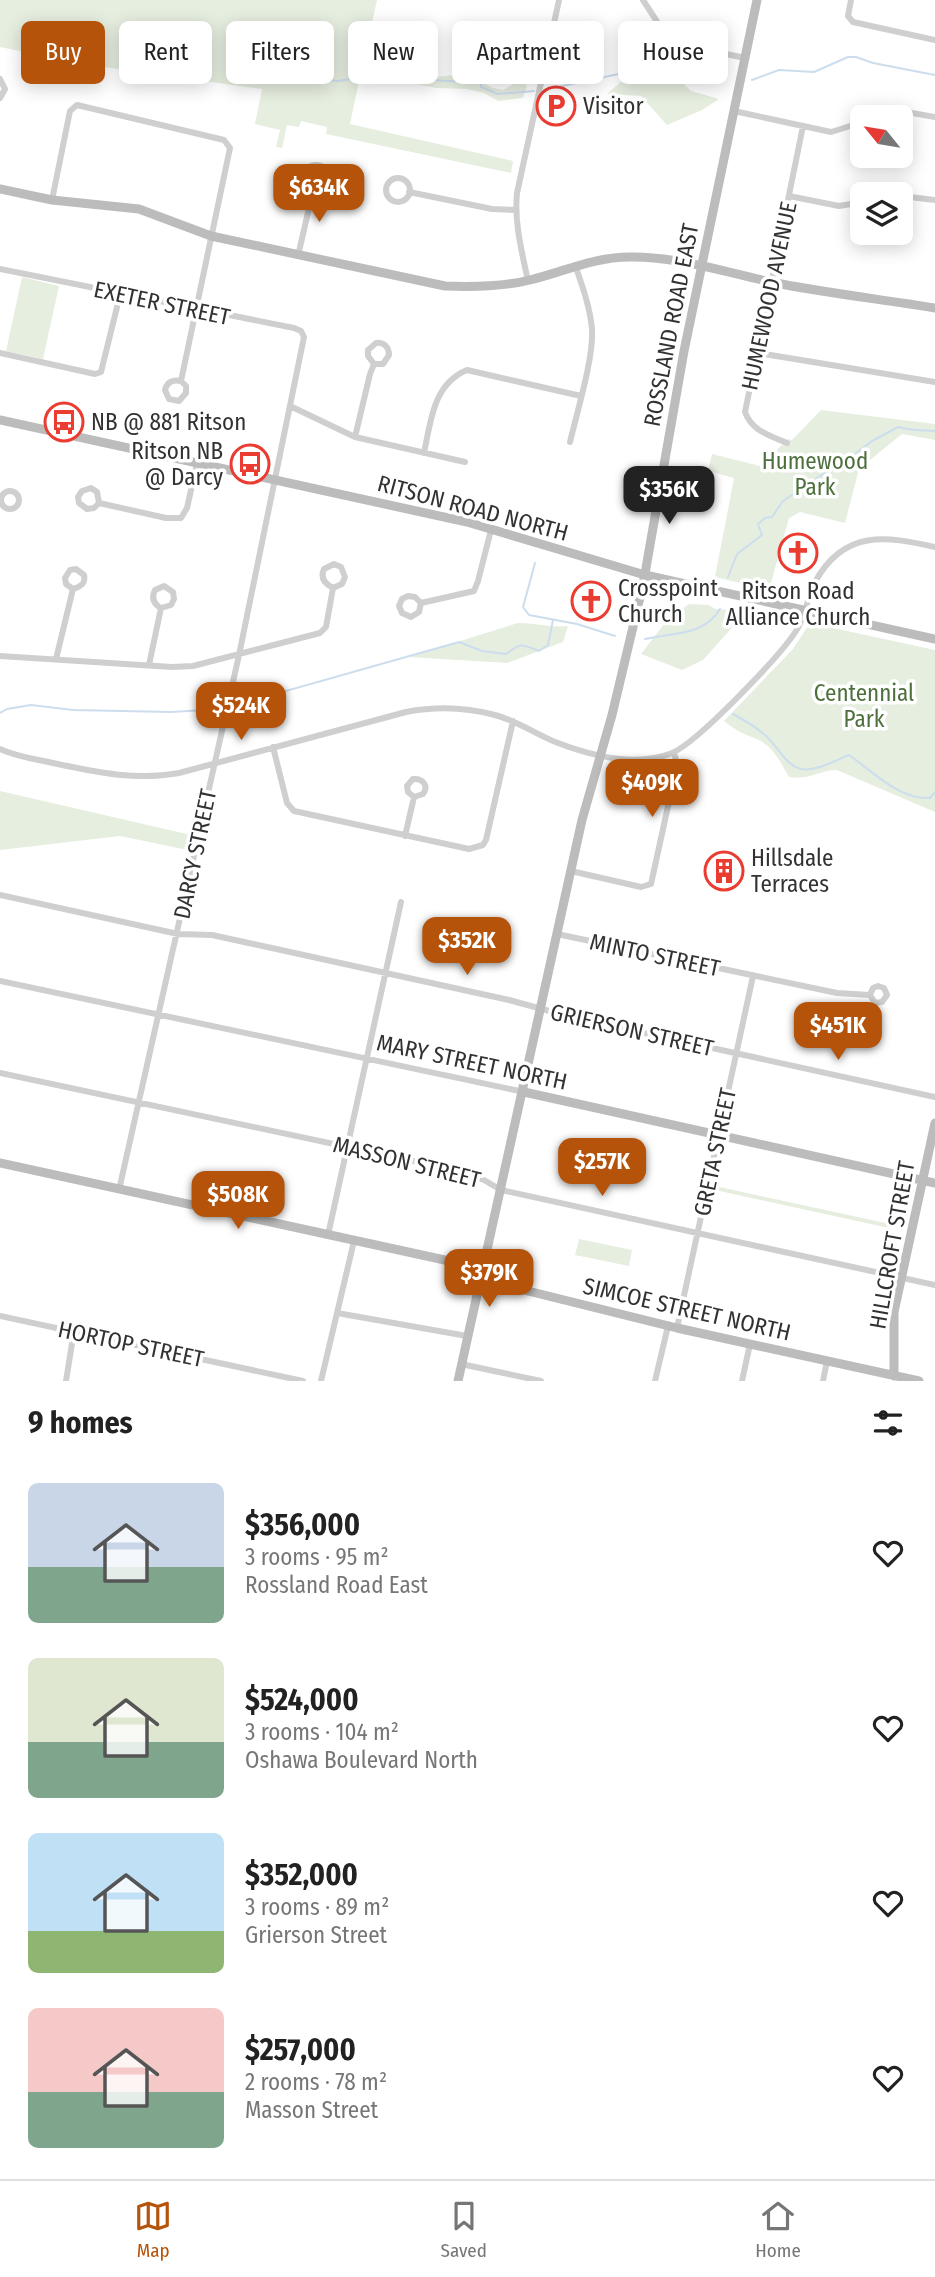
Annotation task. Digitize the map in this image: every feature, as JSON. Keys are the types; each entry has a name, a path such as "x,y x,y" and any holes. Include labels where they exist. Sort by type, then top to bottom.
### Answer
{"main road":[{"name":"ROSSLAND ROAD EAST","path":"458,1381 571,871 645,575 684,351 757,0"},
{"path":"0,188 52,200 139,209 211,236 445,286 477,288 528,281 575,265 626,257 659,258 771,282 935,308"},
{"name":"RITSON ROAD NORTH","path":"0,420 467,522 645,575 935,639"},
{"name":"MARY STREET NORTH","path":"524,1092 935,1183"},
{"name":"HILLCROFT STREET","path":"897,1378 894,1312 935,1123"},
{"name":"SIMCOE STREET NORTH","path":"0,1163 463,1264 528,1291 750,1345 919,1381"}],"street":[{"path":"528,281 515,210 527,139 559,0"},
{"path":"643,0 667,37 678,44 745,58"},
{"path":"851,0 849,20 935,40"},
{"path":"0,79 5,89 0,98"},
{"path":"52,200 71,111 76,105 224,139 229,144 181,381"},
{"path":"734,111 836,132 850,127"},
{"path":"914,113 935,117"},
{"name":"HUMEWOOD AVENUE","path":"786,443 756,429 745,412 803,126"},
{"path":"298,256 314,186"},
{"path":"409,192 492,209 515,210"},
{"path":"789,196 839,206 850,204"},
{"path":"913,197 935,200"},
{"path":"570,442 592,330 584,291 575,265"},
{"name":"EXETER STREET","path":"0,269 301,331 304,343 301,353"},
{"path":"0,353 95,374 101,372 120,295"},
{"name":"DARCY STREET","path":"119,1190 239,655 301,353"},
{"path":"758,353 935,382"},
{"path":"355,437 374,364"},
{"path":"424,453 436,400 455,375 467,370 581,396"},
{"path":"290,406 355,437 465,462"},
{"path":"99,503 166,518 181,518 187,508 197,463"},
{"path":"0,516 5,508"},
{"path":"421,603 474,591 491,530"},
{"path":"0,749 18,756 127,777 167,775 429,708 451,707 480,711 513,721 558,743 601,754 642,760 674,752 714,719 780,652 797,630 814,583 836,555 852,545 871,539 886,538 935,547"},
{"path":"0,656 193,666 324,631 333,588"},
{"path":"56,659 73,589"},
{"path":"149,665 161,608"},
{"path":"273,747 287,803 294,811 469,849 483,845 488,833 513,721"},
{"path":"571,871 641,887 650,884 677,765 674,752"},
{"path":"405,836 414,797"},
{"name":"GRIERSON STREET","path":"0,895 178,934 212,935 935,1097"},
{"path":"328,1235 401,902"},
{"name":"MINTO STREET","path":"557,934 836,993 870,995"},
{"name":"GRETA STREET","path":"655,1381 673,1327 697,1233 753,976"},
{"name":"MARY STREET NORTH","path":"0,981 524,1092"},
{"name":"MASSON STREET","path":"0,1073 348,1145 469,1173 501,1190 935,1285"},
{"path":"321,1381 354,1241"},
{"path":"337,1313 467,1336"},
{"name":"HORTOP STREET","path":"0,1315 303,1381"},
{"path":"66,1381 74,1331"},
{"path":"742,1381 750,1345"},
{"path":"823,1381 827,1361"},
{"path":"461,1363 541,1381"}],"green space":[{"path":"0,0 377,0 372,21 348,21 348,84 358,84 350,124 513,161 511,173 326,134 327,127 301,121 299,127 287,125 282,148 276,147 280,130 255,124 262,89 212,82 212,21 119,21 119,69 105,67 105,21 21,21 21,51 0,47"},
{"path":"452,75 452,84 485,84 503,90 514,84 527,86 523,98 498,101 484,93 467,89 417,84 438,84 438,76"},
{"path":"618,84 684,84 691,91 719,99 702,110 667,125 641,96 607,94"},
{"path":"22,277 59,286 43,359 6,351"},
{"name":"Humewood Park","path":"821,410 935,424 935,440 902,434 859,469 845,523 800,512 789,518 769,590 715,577 734,478 708,471 712,454 760,466 788,439 792,440"},
{"path":"689,604 747,611 703,660 682,670 641,654 668,619"},
{"path":"518,623 568,626 563,642 507,663 409,657"},
{"name":"Centennial Park","path":"810,623 935,650 935,812 837,770 789,777 769,747 724,721 793,649"},
{"path":"0,791 191,835 188,850 120,836 0,850"},
{"path":"715,1186 890,1224 889,1228 715,1190"},
{"path":"579,1239 632,1250 629,1266 575,1255"}],"waterway":[{"path":"752,80 779,70 814,72 848,57 935,75"},
{"path":"334,81 391,73 416,79 481,83 481,87 498,94 534,91"},
{"path":"544,90 618,74"},
{"path":"728,577 737,554 762,535 758,524 765,518 772,517 783,501 842,464 872,441 898,427 935,431"},
{"path":"535,563 523,607 529,615 577,624 615,636"},
{"path":"645,639 696,629 705,625 720,609"},
{"path":"233,706 459,642 482,651 506,654 522,645 539,651 548,645 553,620"},
{"path":"0,713 7,709 31,705 73,710 171,712 223,709"},
{"path":"733,714 761,732 795,767 819,767 849,755 887,783 908,794 930,798 935,792"}],"place":[{"name":"Visitor","path":"556,106"},
{"name":"NB @ 881 Ritson","path":"64,422"},
{"name":"Ritson NB @ Darcy","path":"250,464"},
{"name":"Ritson Road Alliance Church","path":"798,553"},
{"name":"Crosspoint Church","path":"591,601"},
{"name":"Hillsdale Terraces","path":"724,871"}]}
